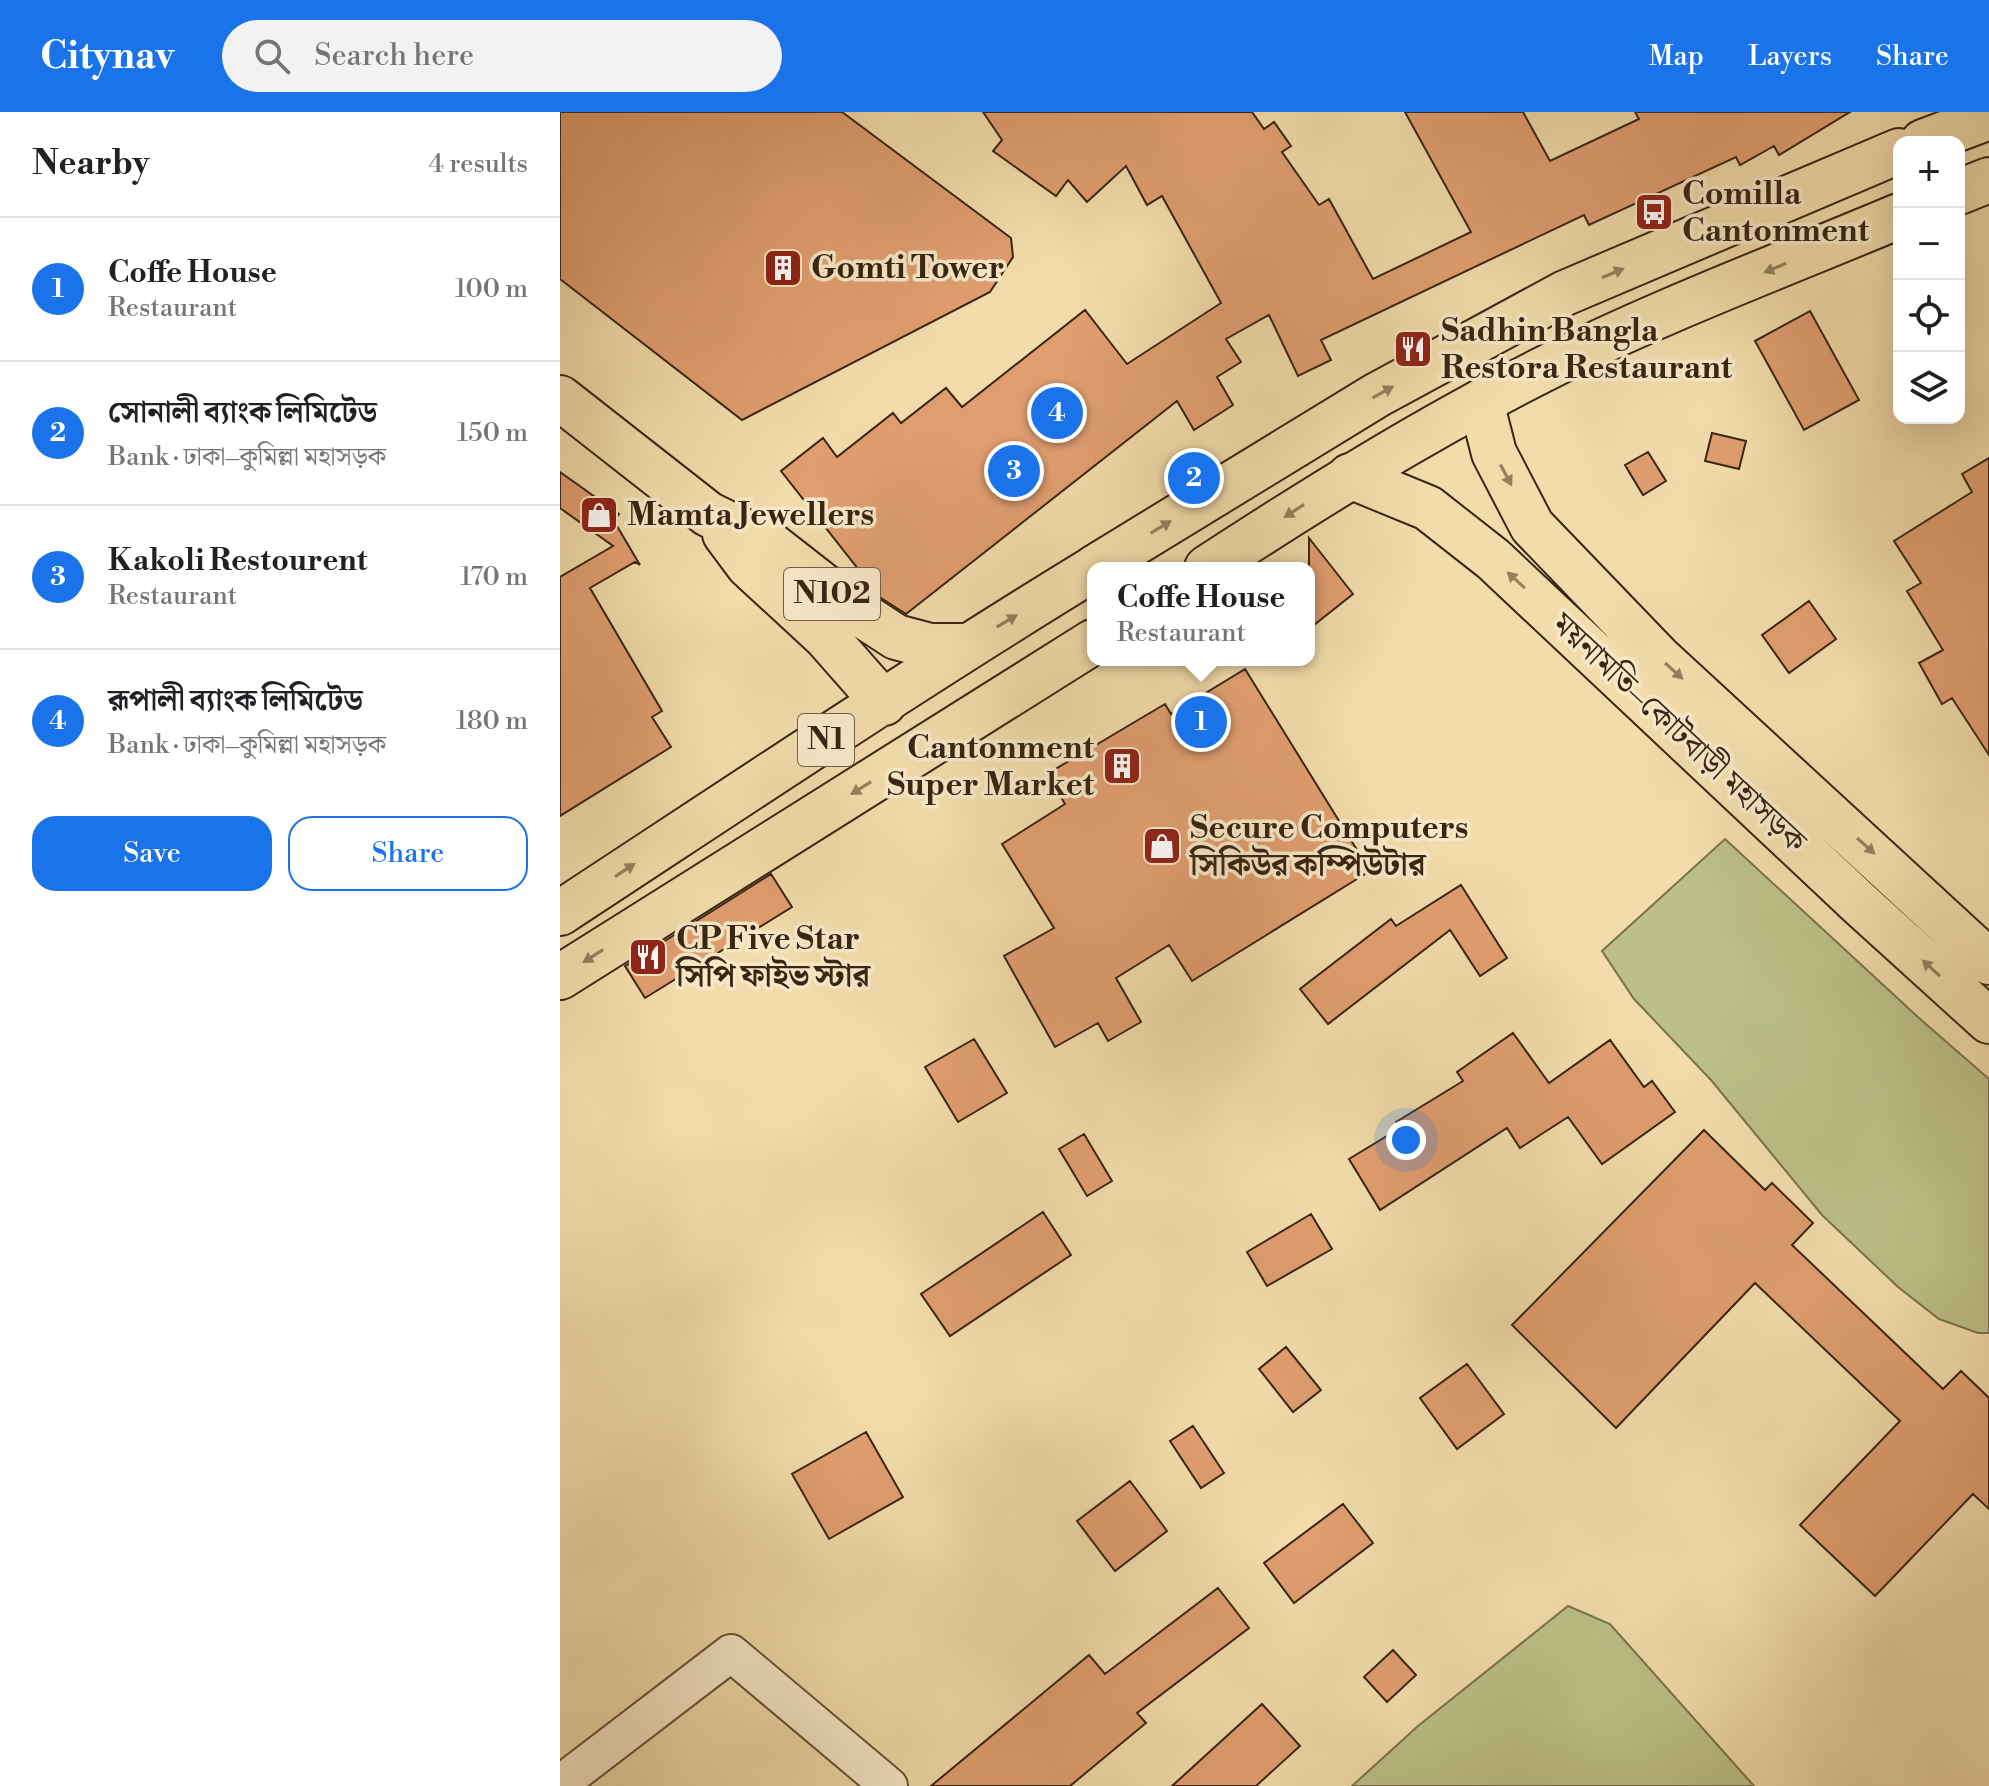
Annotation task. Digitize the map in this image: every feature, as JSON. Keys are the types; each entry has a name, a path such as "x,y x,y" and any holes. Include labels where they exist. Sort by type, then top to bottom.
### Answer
{"main road":[{"path":"1939,136 1989,117"},
{"name":"N1","path":"1104,562 1377,395 1565,293 1893,154"},
{"path":"1965,190 1989,180"},
{"path":"1216,562 1428,430 1544,369 1893,219"},
{"name":"N102","path":"560,398 708,514 771,545 853,609 896,637 930,646 965,646"},
{"name":"ময়নামতি–কোটবাড়ী মহাসড়ক","path":"1481,402 1494,453 1532,526 1659,658 1989,962"},
{"name":"ময়নামতি–কোটবাড়ী মহাসড়ক","path":"1350,476 1428,508 1493,559 1989,1021"},
{"name":"N102","path":"708,514 748,565 825,636 884,703"},
{"name":"N1","path":"560,913 884,703 965,646 1087,572"},
{"path":"764,779 813,740 835,706 837,663 825,636"},
{"name":"N1","path":"560,977 1087,646"}],"street":[{"path":"560,1784 731,1653 889,1786"}],"green space":[{"path":"1725,839 1989,1079 1989,1333 1978,1333 1939,1319 1898,1287 1822,1215 1711,1080 1634,999 1602,951"},
{"path":"1568,1606 1610,1624 1754,1786 1352,1786 1418,1726"}],"building":[{"name":"Gomti Tower","path":"560,112 842,112 1011,238 1013,257 990,292 742,420 560,279"},
{"path":"983,112 1252,112 1264,129 1274,122 1291,146 1282,152 1319,205 1329,199 1373,279 1471,232 1405,112 1523,112 1550,161 1639,119 1635,112 1850,112 1779,155 1774,146 1740,165 1736,157 1589,225 1584,215 1321,340 1331,360 1298,376 1269,315 1226,339 1241,362 1217,377 1233,405 1194,430 1177,401 906,614 881,598 781,471 823,438 837,457 893,413 901,423 946,388 962,407 1085,310 1127,364 1221,303 1162,196 1147,205 1126,166 1087,202 1068,180 1056,196 993,151 1002,140"},
{"path":"1810,311 1859,400 1804,430 1755,341"},
{"path":"1712,433 1746,441 1739,469 1705,461"},
{"path":"1648,452 1666,481 1643,495 1625,465"},
{"path":"1989,458 1989,755 1952,698 1942,704 1919,663 1943,650 1907,591 1921,583 1894,541 1972,492 1962,474"},
{"path":"560,472 619,514 614,521 640,565 635,562 590,588 662,711 652,717 671,747 560,816 560,577 613,546 560,508"},
{"path":"1309,538 1353,594 1315,624 1315,562 1309,562"},
{"path":"1809,601 1836,639 1789,673 1762,635"},
{"path":"1245,669 1370,871 1192,981 1169,945 1116,978 1141,1022 1108,1041 1098,1023 1055,1047 1004,956 1054,928 1002,844 1065,804 1047,774 1165,704 1171,714"},
{"path":"771,874 792,907 645,998 625,966"},
{"path":"1461,885 1507,958 1480,976 1450,930 1328,1024 1300,989 1391,919 1396,926"},
{"path":"1513,1033 1549,1083 1610,1040 1644,1087 1652,1081 1675,1112 1602,1164 1568,1117 1520,1148 1507,1128 1380,1210 1349,1159 1400,1128 1396,1122 1463,1081 1457,1072"},
{"path":"974,1039 1007,1093 958,1122 925,1067"},
{"path":"1704,1130 1765,1190 1772,1183 1813,1223 1792,1245 1943,1389 1961,1371 1989,1398 1989,1509 1973,1494 1875,1596 1800,1525 1900,1421 1755,1283 1616,1428 1512,1325"},
{"path":"1084,1134 1112,1181 1087,1196 1059,1149"},
{"path":"1043,1212 1071,1255 950,1336 921,1294"},
{"path":"1311,1214 1332,1249 1267,1286 1247,1252"},
{"path":"1286,1347 1321,1390 1293,1412 1259,1369"},
{"path":"1467,1364 1504,1414 1457,1449 1420,1398"},
{"path":"1193,1426 1224,1473 1201,1488 1170,1441"},
{"path":"866,1432 903,1497 829,1539 792,1474"},
{"path":"1130,1481 1167,1531 1115,1571 1077,1521"},
{"path":"1343,1504 1373,1543 1294,1603 1264,1563"},
{"path":"1218,1588 1249,1628 1137,1713 1146,1723 1070,1786 931,1786 1089,1655 1105,1674"},
{"path":"1393,1650 1416,1675 1387,1702 1364,1677"},
{"path":"1262,1704 1300,1746 1256,1786 1172,1786"}],"place":[{"name":"Comilla Cantonment","path":"1654,212"},
{"name":"Gomti Tower","path":"783,268"},
{"name":"Sadhin Bangla Restora Restaurant","path":"1413,349"},
{"name":"রূপালী ব্যাংক লিমিটেড","path":"1057,413"},
{"name":"Kakoli Restourent","path":"1014,471"},
{"name":"সোনালী ব্যাংক লিমিটেড","path":"1194,478"},
{"name":"Mamta Jewellers","path":"599,515"},
{"name":"Coffe House","path":"1201,722"},
{"name":"Cantonment Super Market","path":"1122,766"},
{"name":"Secure Computers সিকিউর কম্পিউটার","path":"1162,846"},
{"name":"CP Five Star সিপি ফাইভ স্টার","path":"648,957"}]}
